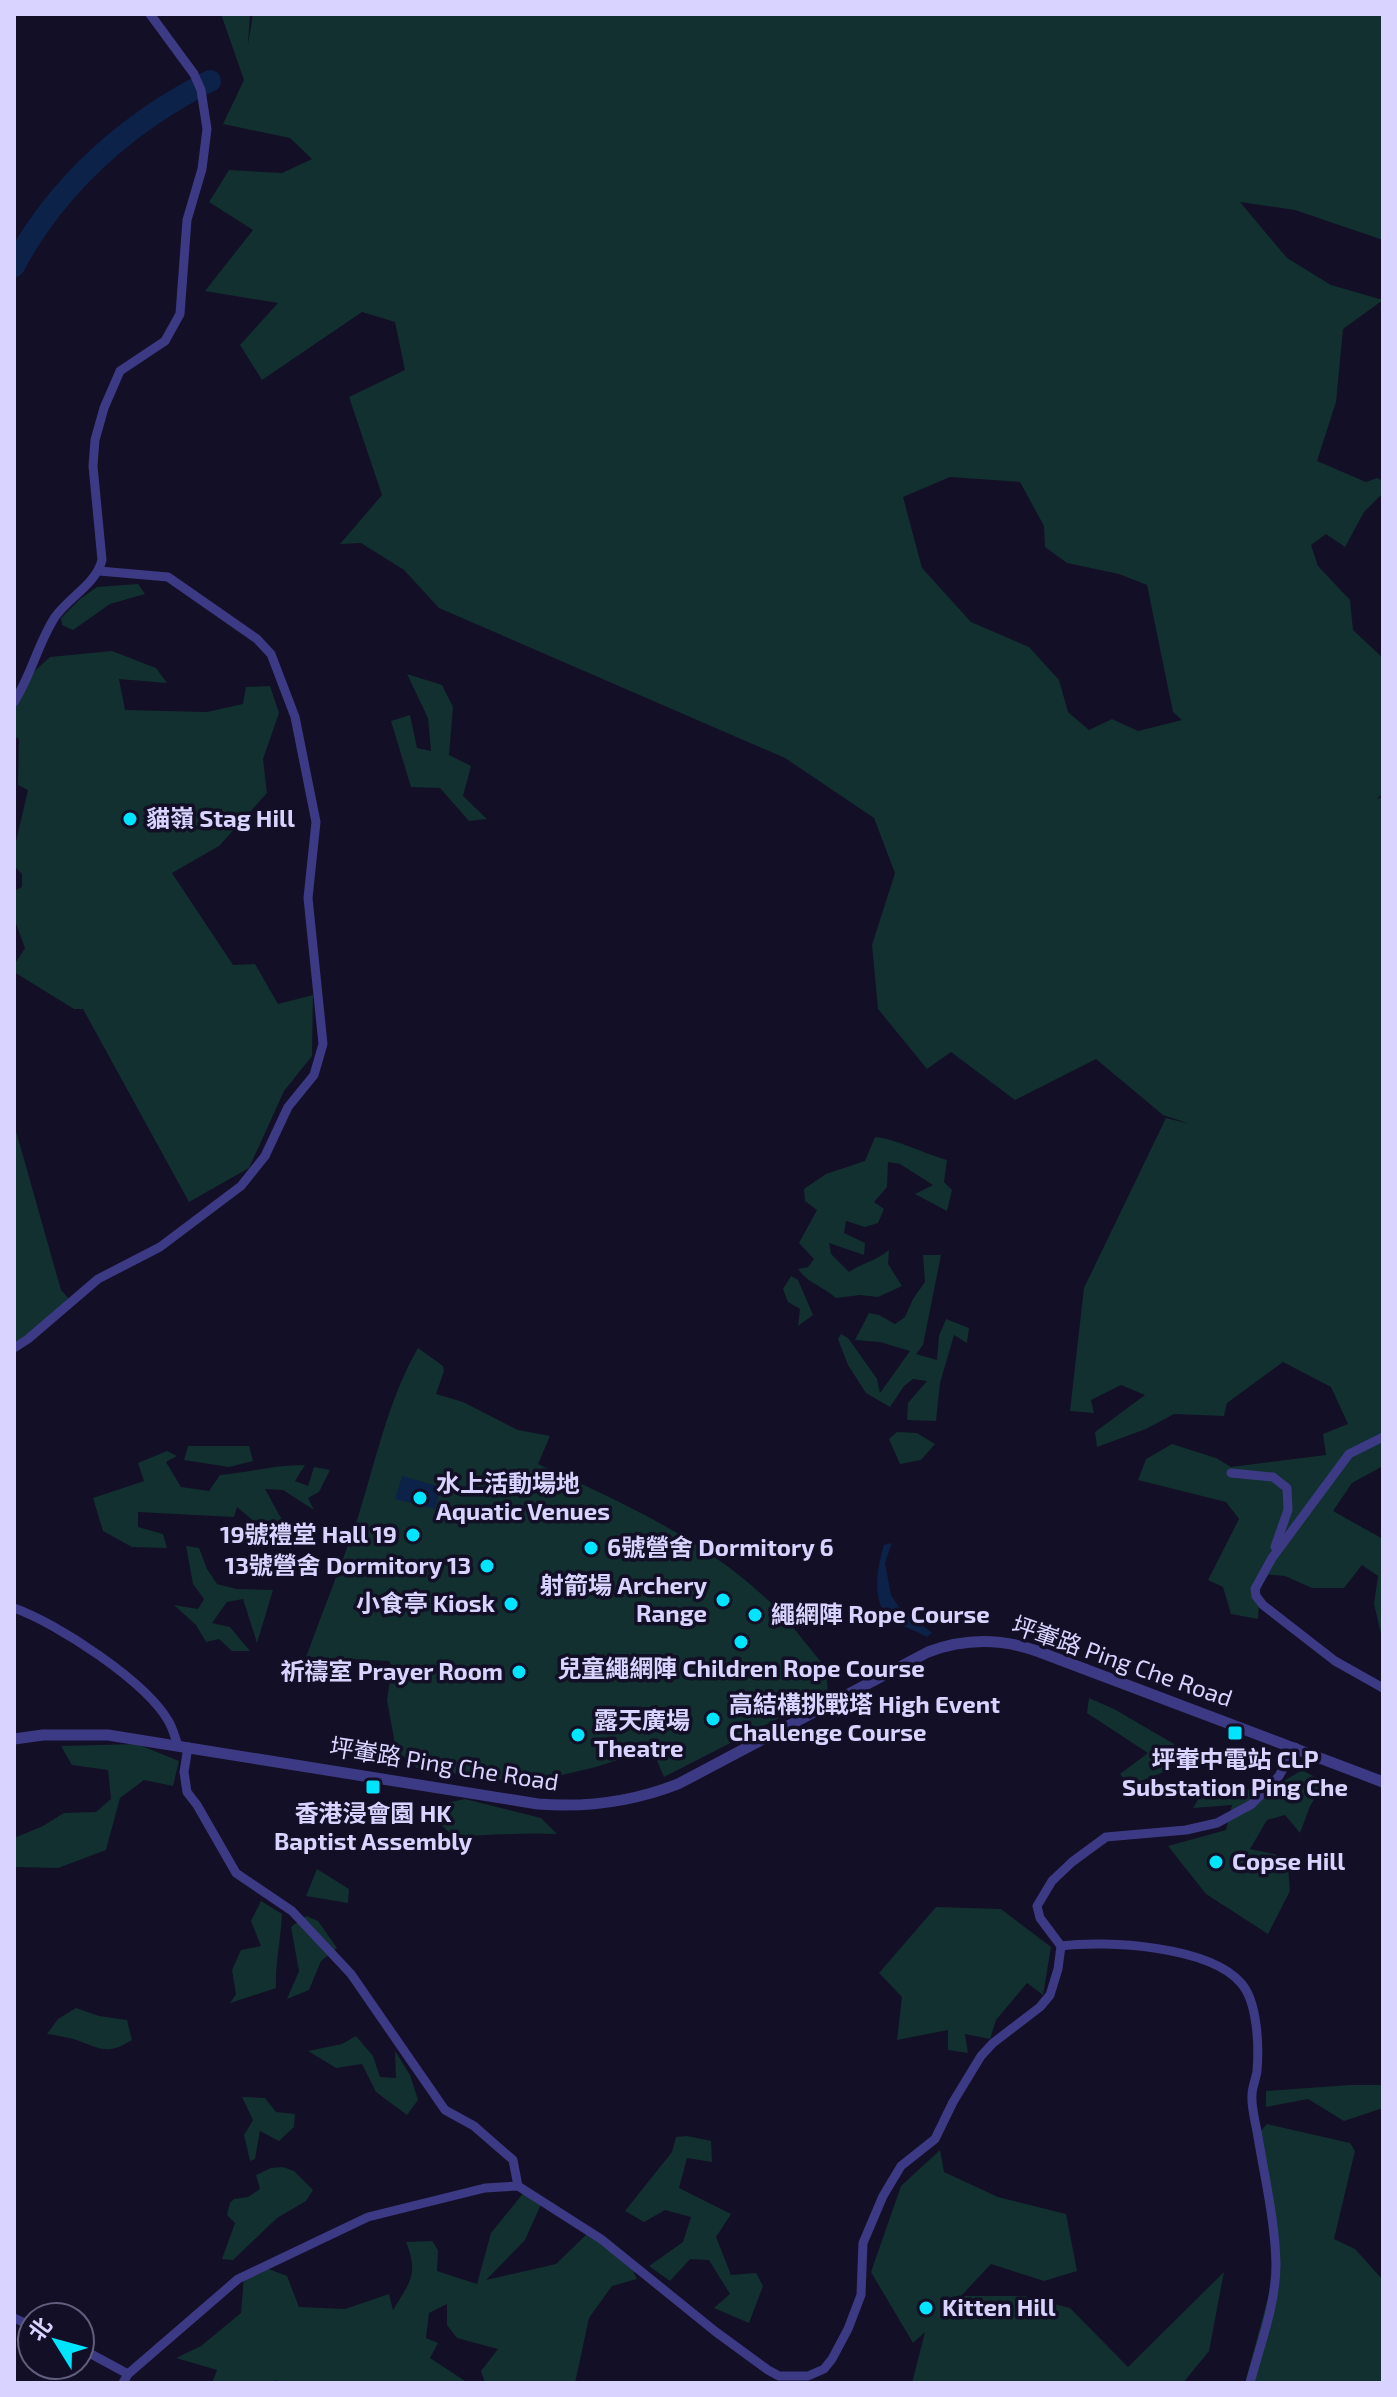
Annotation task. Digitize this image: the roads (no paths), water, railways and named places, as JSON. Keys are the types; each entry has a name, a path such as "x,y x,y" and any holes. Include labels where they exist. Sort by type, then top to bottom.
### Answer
{"street":[{"path":"14,702 53,620 72,596 99,571 102,560 93,466 95,440 104,408 120,371 165,341 180,314 187,220 204,156 207,129 201,90 194,74 150,14"},
{"path":"14,1348 98,1279 160,1247 241,1186 265,1156 288,1107 314,1075 323,1044 308,898 312,880 315,813 295,717 271,654 257,639 168,577 99,571"},
{"path":"1383,1437 1349,1454 1272,1558 1257,1583 1256,1596 1263,1605 1335,1661 1383,1688"},
{"path":"1231,1473 1273,1477 1287,1488 1288,1510 1272,1558"},
{"path":"14,1608 67,1634 105,1659 158,1707 183,1746 187,1792 236,1873 292,1911 351,1974 445,2110 474,2126 513,2160 518,2186"},
{"name":"坪輋路 Ping Che Road","path":"14,1739 43,1735 108,1735 538,1804 604,1804 649,1795 678,1784 928,1652 956,1644 985,1641 1015,1644 1037,1651 1383,1781"},
{"path":"96,2359 126,2379 244,2276 368,2217 485,2188 518,2186 601,2239 768,2370 779,2376 808,2376 824,2369 848,2329 861,2295 863,2243 883,2196 901,2166 935,2139 981,2056 1050,1995 1061,1946 1040,1918 1039,1898 1072,1862 1106,1837 1186,1830 1217,1823 1252,1804 1279,1776 1295,1747"},
{"path":"1061,1946 1113,1942 1189,1955 1228,1973 1240,1981 1246,1990 1259,2046 1252,2096 1269,2191 1276,2264 1274,2292 1250,2383"}],"water":[{"path":"402,1476 441,1487 435,1509 395,1499"},
{"path":"892,1543 885,1563 891,1595 898,1606 932,1633 927,1637 893,1621 881,1606 877,1586 879,1564 884,1545"}],"waterway":[{"path":"14,266 51,209 97,158 151,116 210,81"}],"place":[{"name":"貓嶺 Stag Hill","path":"130,819"},
{"name":"水上活動場地 Aquatic Venues","path":"420,1498"},
{"name":"19號禮堂 Hall 19","path":"413,1535"},
{"name":"6號營舍 Dormitory 6","path":"591,1548"},
{"name":"13號營舍 Dormitory 13","path":"487,1566"},
{"name":"射箭場 Archery Range","path":"723,1600"},
{"name":"小食亭 Kiosk","path":"511,1604"},
{"name":"繩網陣 Rope Course","path":"755,1615"},
{"name":"兒童繩網陣 Children Rope Course","path":"741,1642"},
{"name":"祈禱室 Prayer Room","path":"519,1672"},
{"name":"高結構挑戰塔 High Event Challenge Course","path":"713,1719"},
{"name":"坪輋中電站 CLP Substation Ping Che","path":"1235,1733"},
{"name":"露天廣場 Theatre","path":"578,1735"},
{"name":"香港浸會園 HK Baptist Assembly","path":"373,1787"},
{"name":"Copse Hill","path":"1216,1862"},
{"name":"Kitten Hill","path":"926,2308"}]}
